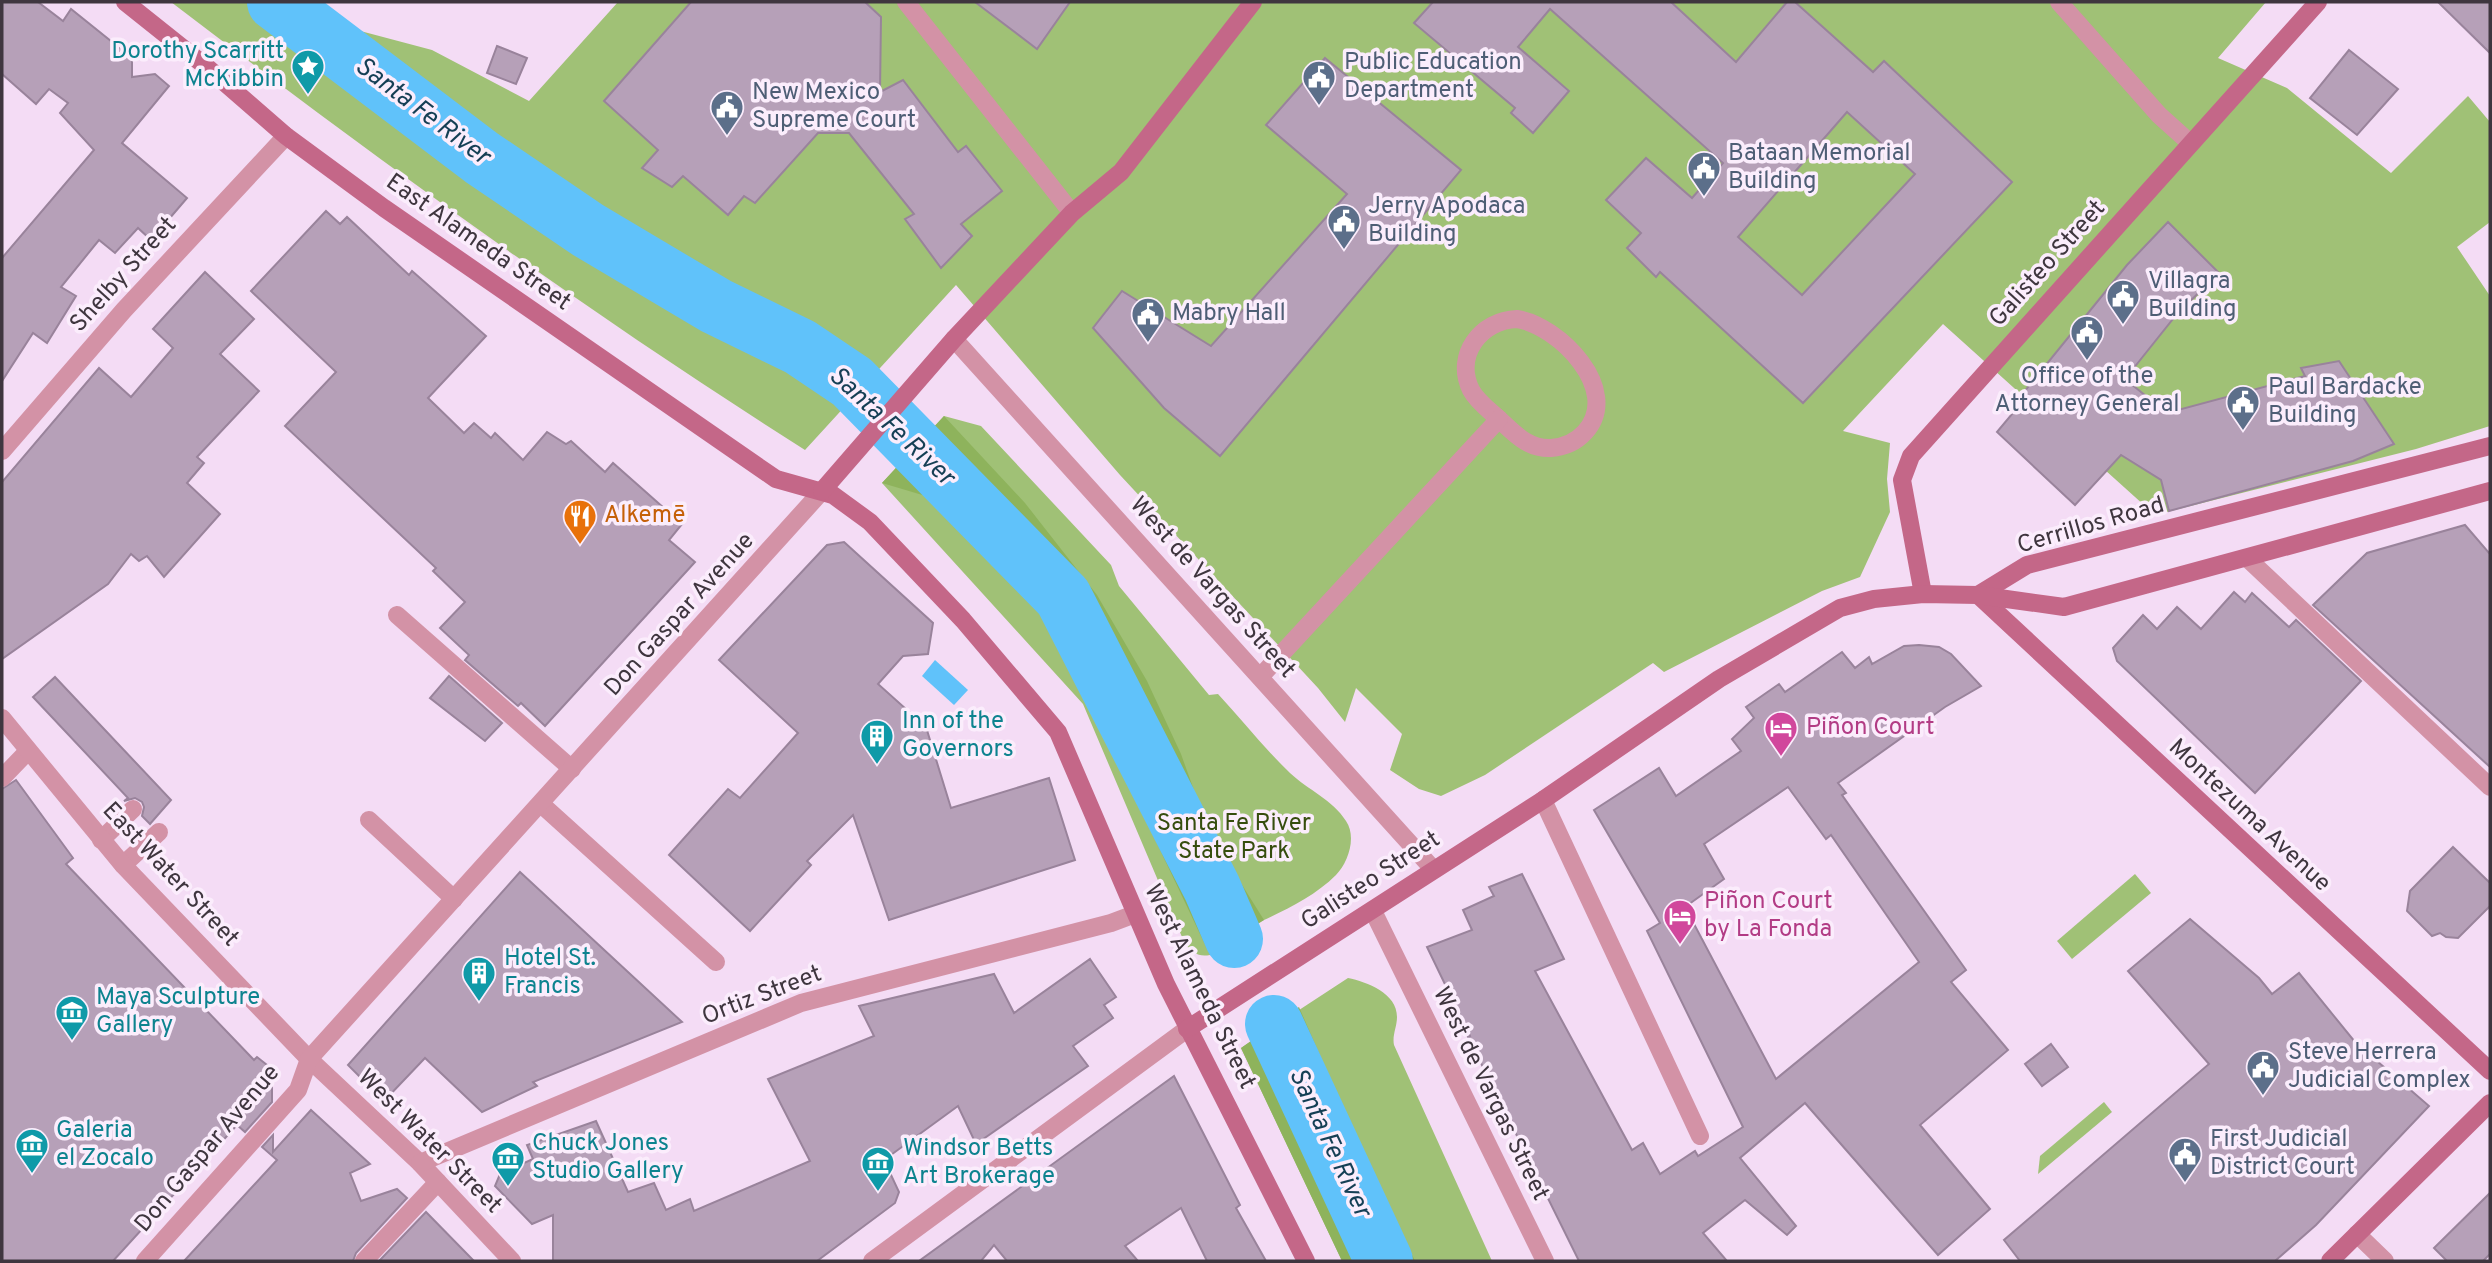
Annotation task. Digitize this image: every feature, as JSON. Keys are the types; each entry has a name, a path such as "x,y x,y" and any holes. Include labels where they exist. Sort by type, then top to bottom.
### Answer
{"street":[{"name":"East Alameda Street","path":"125,2 209,69 286,136 395,216 776,479 822,491"},
{"path":"906,2 1072,213"},
{"name":"Don Gaspar Avenue","path":"145,1261 298,1090 309,1059 822,491 954,339 1072,213 1121,172 1253,2"},
{"path":"2059,2 2159,115 2189,142"},
{"name":"Galisteo Street","path":"1923,594 1902,480 1911,456 2189,142 2259,70 2318,2"},
{"name":"Shelby Street","path":"2,451 124,310 286,136"},
{"path":"1517,319 1540,326 1581,363 1595,383 1595,414 1583,435 1570,444 1554,447 1532,444 1499,418 1473,393 1466,372 1472,343 1495,323 1517,319"},
{"name":"West de Vargas Street","path":"954,339 1433,869"},
{"path":"1260,677 1499,418"},
{"name":"Cerrillos Road","path":"1978,595 2027,565 2490,446"},
{"name":"West Alameda Street","path":"822,491 853,507 878,531 963,620 1058,732 1187,1029 1306,1261"},
{"path":"1978,595 2064,607 2490,491"},
{"path":"2248,559 2490,787"},
{"name":"Galisteo Street","path":"872,1261 1187,1029 1543,800 1719,679 1840,608 1874,600 1923,594 1978,595"},
{"name":"Montezuma Avenue","path":"1978,595 2490,1071"},
{"path":"397,615 572,769"},
{"name":"East Water Street","path":"2,718 123,865 309,1059"},
{"path":"2,778 28,751"},
{"path":"1543,800 1700,1136"},
{"path":"541,804 716,962"},
{"path":"101,840 133,809"},
{"path":"369,820 454,899"},
{"path":"123,865 159,832"},
{"name":"West de Vargas Street","path":"1373,911 1545,1261"},
{"name":"Ortiz Street","path":"420,1163 801,1003 1111,923 1135,914"},
{"name":"West Water Street","path":"309,1059 420,1163 512,1261"},
{"path":"2330,1261 2490,1103"},
{"path":"364,1261 438,1182"},
{"path":"2357,1234 2385,1261"}],"green space":[{"path":"171,2 296,2 319,20 432,50 529,101 618,2 2266,2 2218,58 2287,88 2391,173 2468,96 2490,122 2490,222 2457,247 2490,296 2490,426 2416,449 2155,515 1943,324 1843,431 1890,443 1887,479 1890,512 1860,577 1822,591 1664,672 1653,663 1485,775 1441,796 1419,789 1390,770 1402,734 1356,688 1345,722 1318,688 1120,475 956,285 805,450 562,289 326,119"},
{"name":"Santa Fe River State Park","path":"944,416 981,426 1111,565 1119,586 1209,695 1218,694 1290,773 1341,814 1351,834 1350,850 1340,870 1320,889 1250,927 1210,955 1196,954 1185,944 1083,704 882,483"},
{"path":"944,416 1025,503 1097,595 1147,681 1181,754 1209,832 1264,920 1210,955 1113,751 1105,717 1050,606 956,505 882,483"},
{"path":"2135,874 2151,893 2072,959 2057,941"},
{"path":"1348,978 1380,990 1392,1001 1397,1017 1394,1045 1492,1261 1342,1261 1241,1048"},
{"path":"1299,1007 1362,1152 1415,1261 1342,1261 1241,1048"},
{"path":"2104,1102 2112,1112 2038,1174 2040,1156"}],"water":[{"path":"935,660 968,690 954,705 922,676"}],"building":[{"path":"2,2 38,2 63,21 71,9 132,58 132,77 155,74 169,86 122,143 187,198 151,240 138,228 115,253 99,240 61,287 76,296 47,343 33,333 2,381 2,258 94,150 60,113 68,103 49,89 36,104 2,74"},
{"name":"New Mexico Supreme Court","path":"691,2 865,2 881,17 880,92 903,80 958,152 966,146 1002,191 961,224 972,236 941,268 905,219 914,214 849,133 818,133 755,203 744,196 728,215 683,176 672,187 642,168 658,150 604,101"},
{"path":"975,2 1070,2 1037,49"},
{"name":"Bataan Memorial Building","path":"1433,2 1671,2 1736,62 1787,2 1795,2 1873,72 1884,61 2012,182 1803,403 1660,272 1656,277 1627,248 1641,233 1606,200 1646,158 1692,198 1723,163 1550,9 1518,47 1569,91 1533,133 1511,113 1515,108 1414,23","holes":["1847,112 1915,174 1802,295 1738,237"]},
{"path":"2438,2 2490,2 2490,53"},
{"path":"497,46 527,58 516,84 487,73"},
{"path":"2349,50 2398,89 2357,135 2310,98"},
{"name":"Jerry Apodaca Building","path":"1325,58 1461,170 1220,456 1164,408 1093,328 1122,291 1211,346 1347,194 1266,125"},
{"path":"326,211 340,224 347,217 409,275 412,271 486,336 428,398 464,433 474,423 491,438 495,433 523,460 547,432 566,444 571,441 605,472 613,463 682,524 669,540 695,562 545,726 521,703 518,706 465,660 469,655 440,628 465,602 433,571 436,568 285,426 336,372 251,291"},
{"path":"2168,222 2219,273 2177,314 2125,379 2167,413 2305,376 2301,368 2339,361 2394,444 2353,461 2169,511 2161,480 2121,455 2075,505 1997,432 2028,395 2024,392 2127,265"},
{"path":"205,272 254,319 220,354 259,391 197,457 204,463 187,483 220,514 164,577 147,556 139,561 131,554 108,584 2,659 2,482 99,368 131,397 173,348 153,329"},
{"path":"2465,525 2490,554 2490,767 2313,605 2367,553"},
{"name":"Inn of the Governors","path":"844,542 933,623 928,654 903,656 878,684 926,727 951,808 1049,778 1075,860 889,920 853,815 807,861 811,865 750,931 669,855 728,789 740,798 798,733 719,660 827,545"},
{"path":"2234,592 2245,602 2252,593 2289,627 2296,620 2361,681 2255,793 2117,661 2113,648 2143,615 2157,629 2177,607 2201,629"},
{"path":"1904,646 1939,647 1951,654 1981,686 1945,707 1838,783 1846,793 1842,795 1966,970 1951,982 2008,1050 1920,1125 1990,1209 1938,1255 1805,1103 1740,1158 1796,1226 1787,1235 1745,1200 1703,1233 1727,1261 1579,1261 1468,1037 1470,1036 1427,947 1472,930 1463,910 1494,896 1489,887 1522,874 1564,959 1535,971 1632,1150 1643,1143 1660,1174 1695,1151 1698,1156 1743,1127 1647,931 1660,923 1594,810 1659,768 1676,796 1741,751 1732,739 1754,718 1746,707 1779,684 1785,692 1842,652 1855,668 1869,657 1872,664","holes":["1788,787 1826,839 1831,835 1919,962 1776,1079 1685,907 1724,879 1704,844"]},
{"path":"449,676 502,723 485,741 430,698"},
{"path":"55,677 171,800 150,824 142,816 142,802 135,798 124,801 128,798 33,697"},
{"path":"16,780 73,858 66,864 254,1060 257,1057 272,1069 272,1102 245,1132 237,1125 113,1261 2,1261 2,789"},
{"path":"2453,847 2490,883 2490,906 2458,938 2446,937 2440,933 2432,936 2407,911 2410,891"},
{"name":"Hotel St. Francis","path":"520,872 682,1022 533,1082 537,1086 482,1112 425,1058 384,1101 348,1065"},
{"name":"Steve Herrera Judicial Complex","path":"2190,919 2259,978 2272,994 2299,973 2355,1042 2429,1106 2316,1225 2275,1261 2020,1261 2004,1240 2209,1064 2128,971"},
{"path":"1090,959 1116,997 1104,1005 1113,1018 1073,1046 1088,1066 976,1144 958,1106 884,1160 899,1192 895,1203 817,1261 553,1261 553,1215 532,1224 495,1186 500,1174 533,1159 527,1145 596,1121 628,1192 654,1183 666,1210 690,1199 694,1211 810,1161 768,1079 874,1036 859,1006 994,974 1014,1013"},
{"path":"2051,1044 2068,1067 2042,1086 2025,1064"},
{"path":"1174,1076 1240,1205 1236,1208 1266,1261 1207,1261 1181,1208 1125,1246 1138,1261 1007,1261 994,1245 981,1261 919,1261"},
{"path":"311,1110 370,1164 350,1173 361,1201 397,1189 407,1198 356,1253 353,1261 184,1261 277,1160 262,1147 273,1135 273,1152"},
{"path":"2490,1193 2490,1254 2483,1261 2447,1261 2434,1248"},
{"path":"426,1212 474,1261 379,1261"}],"waterway":[{"name":"Santa Fe River","path":"276,2 482,158 588,230 716,306 800,347 852,382 1063,597 1212,888 1234,939"},
{"name":"Santa Fe River","path":"1274,1024 1384,1261"}],"place":[{"name":"Dorothy Scarritt McKibbin","path":"308,96"},
{"name":"Public Education Department","path":"1319,107"},
{"name":"New Mexico Supreme Court","path":"727,137"},
{"name":"Bataan Memorial Building","path":"1704,198"},
{"name":"Jerry Apodaca Building","path":"1344,251"},
{"name":"Villagra Building","path":"2123,326"},
{"name":"Mabry Hall","path":"1148,344"},
{"name":"Office of the Attorney General","path":"2087,362"},
{"name":"Paul Bardacke Building","path":"2243,432"},
{"name":"Alkemē","path":"580,546"},
{"name":"Piñon Court","path":"1781,758"},
{"name":"Inn of the Governors","path":"877,766"},
{"name":"Piñon Court by La Fonda","path":"1680,946"},
{"name":"Hotel St. Francis","path":"479,1003"},
{"name":"Maya Sculpture Gallery","path":"72,1042"},
{"name":"Steve Herrera Judicial Complex","path":"2263,1097"},
{"name":"Galeria el Zocalo","path":"32,1175"},
{"name":"First Judicial District Court","path":"2185,1184"},
{"name":"Chuck Jones Studio Gallery","path":"508,1188"},
{"name":"Windsor Betts Art Brokerage","path":"878,1193"}]}
